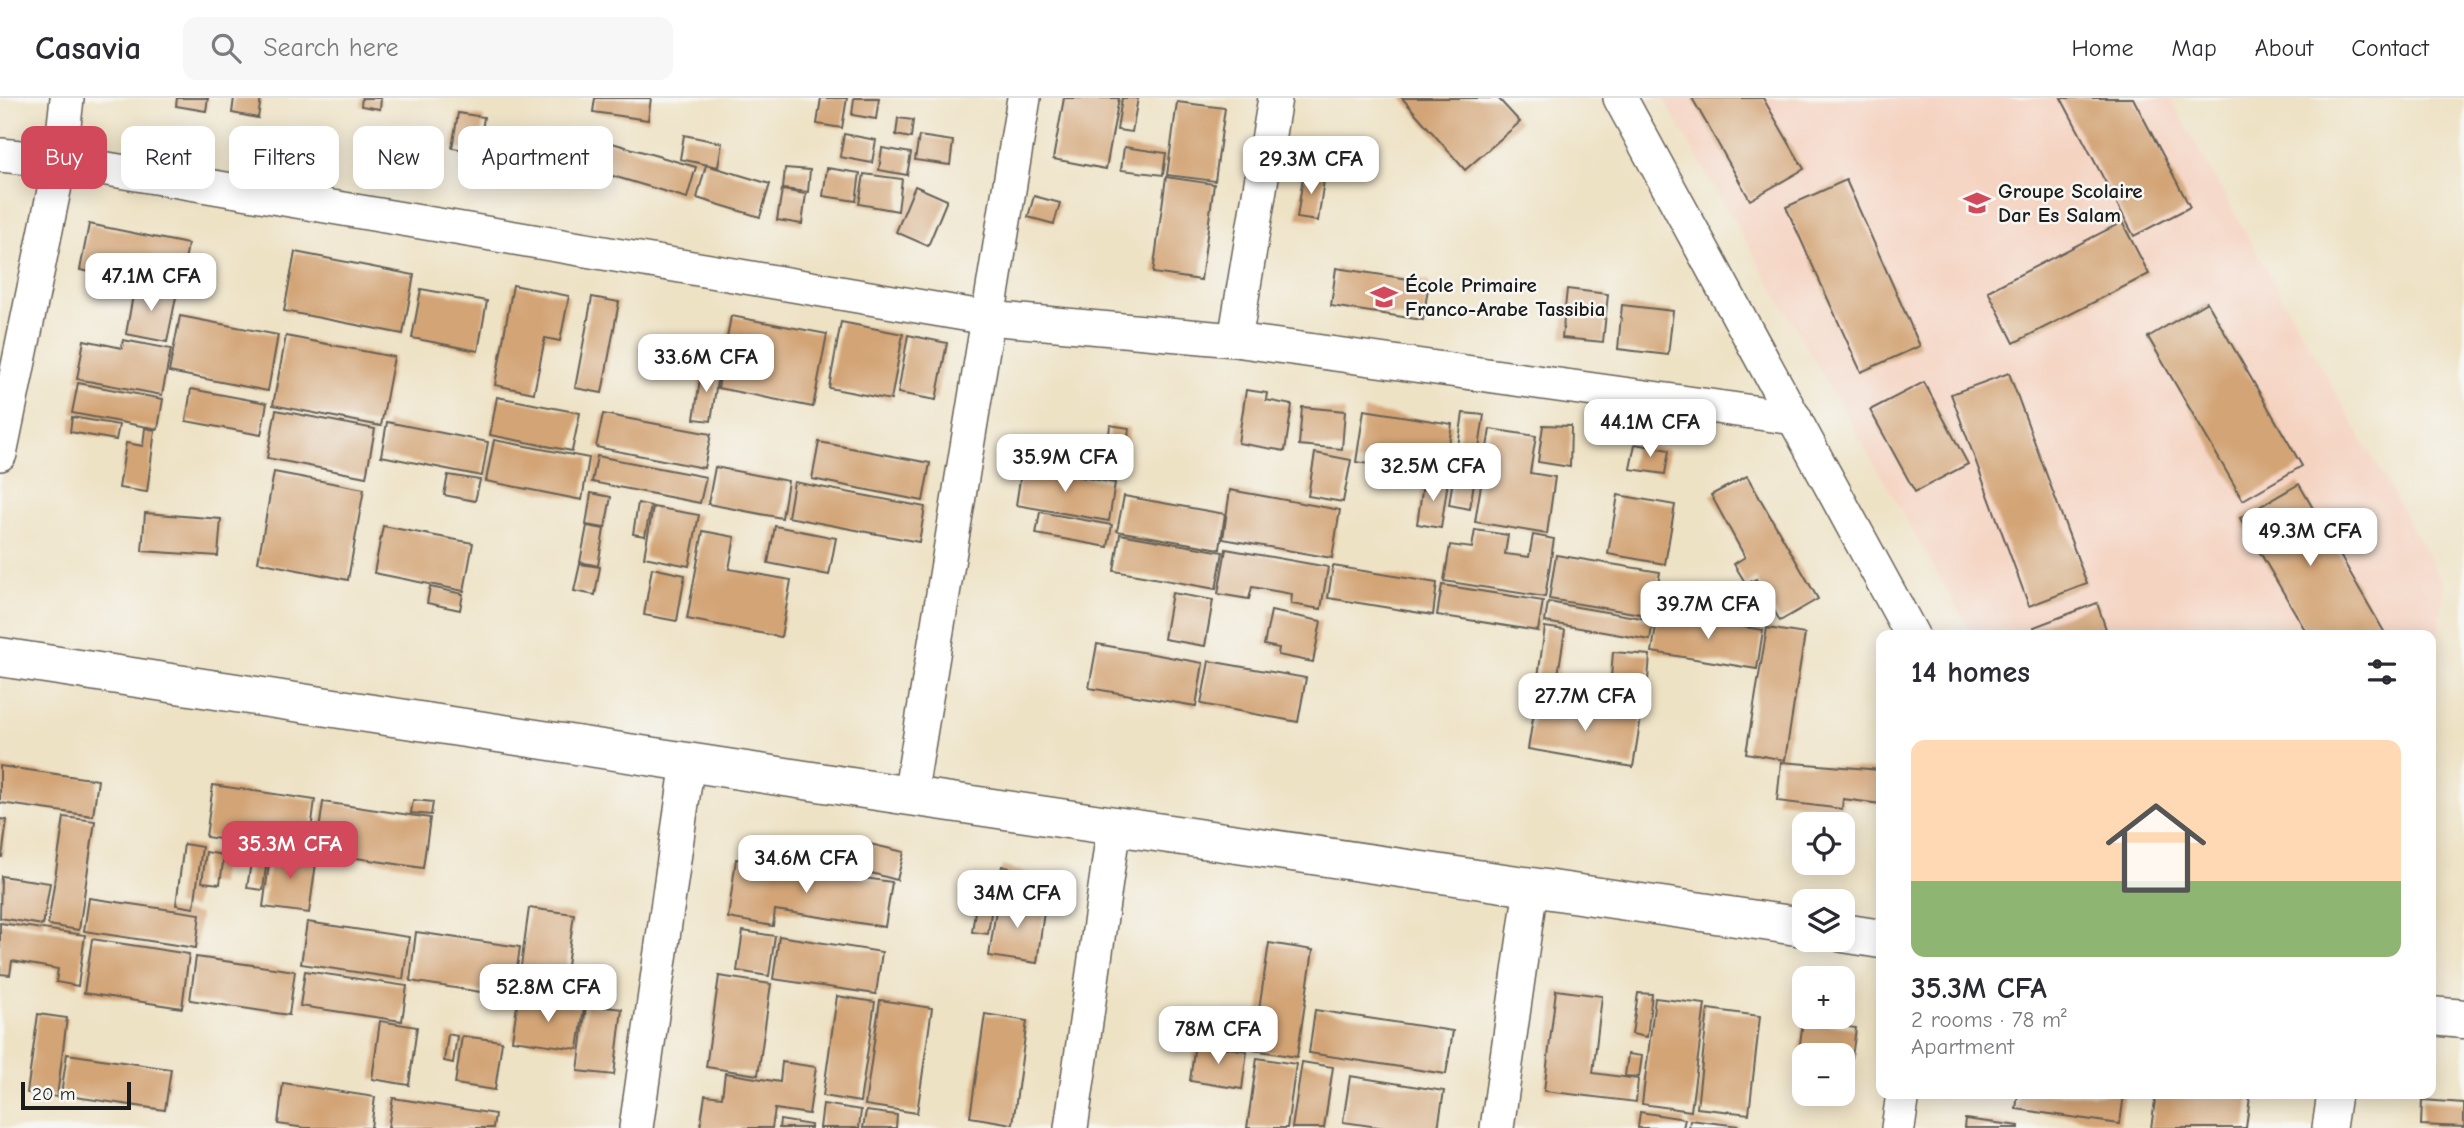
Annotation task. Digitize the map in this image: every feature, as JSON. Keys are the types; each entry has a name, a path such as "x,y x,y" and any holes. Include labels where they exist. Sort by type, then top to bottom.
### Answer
{"street":[{"path":"64,126 67,98"},
{"path":"910,796 1024,98"},
{"path":"1235,341 1275,98"},
{"path":"1619,98 1909,630"},
{"path":"0,155 21,157"},
{"path":"107,169 988,318 1235,341 1795,418"},
{"path":"0,454 55,189"},
{"path":"0,657 910,796 1792,925"},
{"path":"636,1128 688,761"},
{"path":"1071,1128 1114,825"},
{"path":"1497,1128 1531,887"},
{"path":"1855,935 1876,938"},
{"path":"2436,1016 2464,1019"},
{"path":"1898,1128 1902,1099"},
{"path":"2329,1128 2333,1099"}],"shaded area":[{"path":"1663,98 2170,98 2444,585 2436,661 2436,630 1970,630"}],"building":[{"path":"177,98 208,98 206,111 176,106"},
{"path":"234,98 261,98 258,118 232,113"},
{"path":"362,98 381,98 380,109 361,106"},
{"path":"595,98 651,98 648,120 593,112"},
{"path":"821,98 847,98 842,128 817,124"},
{"path":"854,98 879,98 876,119 852,115"},
{"path":"1064,98 1119,98 1106,169 1053,159"},
{"path":"1122,98 1138,98 1132,132 1117,130"},
{"path":"1402,98 1498,98 1520,122 1465,170"},
{"path":"1692,98 1763,98 1804,169 1750,200"},
{"path":"2061,98 2133,98 2190,207 2134,236"},
{"path":"1177,102 1225,108 1215,181 1167,175"},
{"path":"458,113 484,117 483,126 458,126 458,149 452,148"},
{"path":"898,118 913,120 911,138 896,135"},
{"path":"844,134 876,140 872,163 840,157"},
{"path":"684,135 722,143 718,167 680,159"},
{"path":"919,136 953,141 950,165 915,160"},
{"path":"613,143 696,167 687,198 613,176"},
{"path":"1124,147 1166,153 1163,175 1121,170"},
{"path":"882,148 911,153 907,175 879,170"},
{"path":"706,165 770,184 760,217 697,198"},
{"path":"785,168 810,170 808,192 783,189"},
{"path":"827,168 860,173 856,201 823,196"},
{"path":"1304,170 1325,173 1318,221 1297,218"},
{"path":"864,174 902,179 898,211 859,204"},
{"path":"1166,177 1214,184 1201,280 1153,273"},
{"path":"1846,180 1920,346 1861,372 1786,207"},
{"path":"915,186 947,200 928,246 896,232"},
{"path":"782,190 806,194 802,224 777,220"},
{"path":"1034,196 1060,203 1054,224 1028,217"},
{"path":"2122,222 2149,274 2014,343 1988,291"},
{"path":"89,224 188,244 180,289 80,270"},
{"path":"295,252 414,275 403,334 284,311"},
{"path":"1336,268 1429,282 1423,320 1331,306"},
{"path":"135,284 177,292 167,342 126,334"},
{"path":"513,285 569,296 560,341 545,338 534,393 495,385"},
{"path":"421,289 487,301 478,351 412,338"},
{"path":"1567,289 1608,294 1603,342 1562,338"},
{"path":"592,297 619,302 602,393 575,388"},
{"path":"2207,302 2302,466 2243,500 2148,337"},
{"path":"1622,305 1673,311 1668,355 1618,349"},
{"path":"180,316 278,335 268,391 169,372"},
{"path":"731,316 827,334 813,407 718,388"},
{"path":"841,322 903,334 891,400 829,388"},
{"path":"908,335 947,343 936,400 898,393"},
{"path":"286,336 394,357 381,426 273,405"},
{"path":"84,340 122,348 123,340 171,349 162,395 77,379"},
{"path":"702,366 719,368 711,421 694,419"},
{"path":"2009,373 2087,584 2029,606 1951,394"},
{"path":"1924,382 1968,464 1915,492 1870,410"},
{"path":"78,383 163,399 158,429 72,413"},
{"path":"191,389 267,403 261,435 186,421"},
{"path":"1246,390 1267,393 1266,400 1292,405 1285,451 1238,443"},
{"path":"497,397 580,413 572,451 490,435"},
{"path":"1302,407 1345,411 1342,449 1299,445"},
{"path":"276,410 375,429 366,477 267,458"},
{"path":"1364,410 1452,424 1444,476 1356,462"},
{"path":"1463,413 1484,415 1470,509 1449,505"},
{"path":"603,414 711,434 704,468 596,447"},
{"path":"72,417 119,425 116,440 70,432"},
{"path":"387,422 488,442 482,476 381,456"},
{"path":"1110,425 1129,428 1125,466 1106,463"},
{"path":"1543,425 1571,426 1570,467 1538,462"},
{"path":"145,428 155,430 147,492 119,488 126,443 143,446"},
{"path":"1490,429 1536,436 1530,473 1555,477 1547,534 1475,522"},
{"path":"494,440 589,458 582,500 486,481"},
{"path":"819,442 930,463 923,501 812,479"},
{"path":"1635,444 1669,450 1665,474 1630,469"},
{"path":"1315,453 1351,460 1343,502 1308,496"},
{"path":"597,456 706,477 700,503 592,482"},
{"path":"715,467 788,481 782,518 708,504"},
{"path":"1022,467 1115,483 1109,521 1016,505"},
{"path":"274,472 364,489 348,580 258,562"},
{"path":"448,475 480,480 475,501 444,495"},
{"path":"1747,476 1818,599 1780,621 1756,579 1746,584 1734,564 1745,557 1711,495"},
{"path":"1424,478 1448,481 1441,528 1417,524"},
{"path":"794,482 925,507 919,542 788,517"},
{"path":"2299,484 2383,630 2305,630 2240,518"},
{"path":"1230,490 1340,510 1332,558 1223,539"},
{"path":"591,493 611,497 605,528 586,525"},
{"path":"1618,495 1675,505 1665,564 1608,554"},
{"path":"1124,496 1225,514 1220,549 1117,531"},
{"path":"638,503 651,506 645,536 633,534"},
{"path":"653,507 699,515 689,566 644,557"},
{"path":"1040,512 1112,525 1108,547 1036,534"},
{"path":"145,513 221,519 218,556 142,551"},
{"path":"383,526 473,543 464,591 374,573"},
{"path":"587,526 604,529 598,566 580,562"},
{"path":"775,526 836,538 829,575 768,563"},
{"path":"1475,530 1508,535 1505,554 1529,557 1533,535 1554,539 1545,597 1444,581 1450,545 1472,548"},
{"path":"703,531 735,537 729,569 791,580 781,637 687,619"},
{"path":"1120,534 1223,552 1216,589 1114,571"},
{"path":"1226,549 1328,567 1321,609 1291,604 1292,594 1252,587 1249,599 1218,594"},
{"path":"1556,555 1660,572 1653,616 1549,599"},
{"path":"580,564 600,567 595,595 574,591"},
{"path":"1333,566 1437,583 1433,615 1328,598"},
{"path":"652,568 685,575 677,621 644,615"},
{"path":"1442,585 1543,601 1538,631 1437,615"},
{"path":"430,587 463,594 460,610 427,603"},
{"path":"1172,593 1213,600 1205,646 1164,639"},
{"path":"1548,602 1653,620 1650,640 1545,622"},
{"path":"2097,603 2106,630 2035,630 2034,627"},
{"path":"1271,611 1321,621 1313,662 1278,655 1279,648 1264,645"},
{"path":"1658,613 1763,630 1757,669 1652,652"},
{"path":"1545,627 1565,630 1557,681 1538,677"},
{"path":"1767,628 1805,634 1785,760 1746,753"},
{"path":"1097,644 1203,663 1196,706 1089,688"},
{"path":"1613,652 1650,655 1647,693 1610,690"},
{"path":"1209,661 1306,678 1298,722 1201,704"},
{"path":"1536,700 1641,717 1633,767 1528,749"},
{"path":"1781,762 1876,770 1876,803 1843,799 1842,809 1777,801"},
{"path":"0,766 98,780 93,816 0,803"},
{"path":"213,785 315,800 308,852 206,837"},
{"path":"413,800 433,802 431,815 411,813"},
{"path":"323,802 430,818 423,868 316,852"},
{"path":"64,817 95,821 79,930 48,925"},
{"path":"0,819 7,820 2,857 0,857"},
{"path":"184,844 202,847 194,908 176,905"},
{"path":"870,844 904,852 897,880 864,871"},
{"path":"271,849 317,856 309,913 263,907"},
{"path":"206,852 224,855 220,884 202,882"},
{"path":"252,856 267,858 263,890 247,888"},
{"path":"736,859 892,882 885,927 775,910 773,926 728,918"},
{"path":"1002,866 1027,873 1021,898 996,891"},
{"path":"1,876 50,883 43,925 0,918"},
{"path":"977,897 993,899 988,934 972,932"},
{"path":"998,897 1045,904 1037,963 989,956"},
{"path":"89,898 200,914 196,948 84,931"},
{"path":"529,908 574,914 562,1002 517,995"},
{"path":"307,922 409,937 403,979 301,964"},
{"path":"0,923 85,935 78,986 56,982 58,969 12,961 10,975 0,974"},
{"path":"743,931 775,936 769,976 737,971"},
{"path":"416,932 520,947 513,997 410,981"},
{"path":"779,936 882,952 876,994 773,979"},
{"path":"92,939 189,954 182,1008 84,993"},
{"path":"1269,943 1313,950 1297,1057 1253,1050"},
{"path":"196,957 295,971 289,1015 190,1000"},
{"path":"305,971 407,986 402,1021 300,1006"},
{"path":"570,975 603,980 600,1002 568,997"},
{"path":"719,976 771,984 758,1075 706,1067"},
{"path":"1556,990 1602,996 1593,1073 1638,1079 1636,1102 1544,1091"},
{"path":"1638,993 1652,994 1647,1037 1632,1034"},
{"path":"837,996 875,1002 860,1102 823,1096"},
{"path":"1655,998 1705,1004 1691,1111 1642,1104"},
{"path":"518,999 584,1008 578,1049 512,1040"},
{"path":"880,1000 932,1008 917,1113 865,1105"},
{"path":"586,1005 622,1009 614,1075 578,1071"},
{"path":"1708,1009 1760,1016 1749,1114 1697,1108"},
{"path":"1315,1010 1453,1031 1446,1074 1309,1053"},
{"path":"38,1014 67,1018 57,1097 27,1093"},
{"path":"985,1014 1027,1021 1013,1124 970,1117"},
{"path":"380,1021 417,1027 409,1085 372,1079"},
{"path":"1856,1028 1854,1043 1800,1043 1802,1029"},
{"path":"448,1034 457,1036 453,1063 444,1061"},
{"path":"462,1036 502,1041 495,1090 455,1084"},
{"path":"1195,1043 1247,1051 1242,1089 1190,1081"},
{"path":"67,1054 171,1069 165,1110 61,1095"},
{"path":"1628,1054 1642,1056 1639,1077 1625,1076"},
{"path":"1257,1058 1296,1064 1287,1128 1247,1128"},
{"path":"782,1062 816,1067 809,1114 775,1109 772,1128 700,1128 705,1095 722,1097 725,1073 780,1082"},
{"path":"1302,1062 1333,1067 1324,1128 1292,1128"},
{"path":"1350,1076 1444,1091 1438,1128 1385,1128 1343,1122"},
{"path":"283,1083 375,1097 371,1128 305,1128 278,1124"},
{"path":"393,1098 495,1114 493,1128 388,1128"},
{"path":"2017,1099 2123,1099 2120,1124 2016,1109"},
{"path":"2155,1099 2250,1099 2246,1128 2151,1128"},
{"path":"2422,1100 2464,1103 2464,1127 2421,1125"},
{"path":"823,1104 861,1110 859,1128 820,1128"},
{"path":"866,1111 897,1115 896,1128 863,1128"},
{"path":"1640,1112 1685,1119 1683,1128 1638,1128"},
{"path":"1965,1119 2019,1126 2019,1128 1964,1128"},
{"path":"780,1120 811,1125 811,1128 779,1128"},
{"path":"1690,1120 1739,1126 1739,1128 1689,1128"}],"place":[{"name":"Groupe Scolaire Dar Es Salam","path":"1977,203"},
{"name":"École Primaire Franco-Arabe Tassibia","path":"1384,297"}]}
